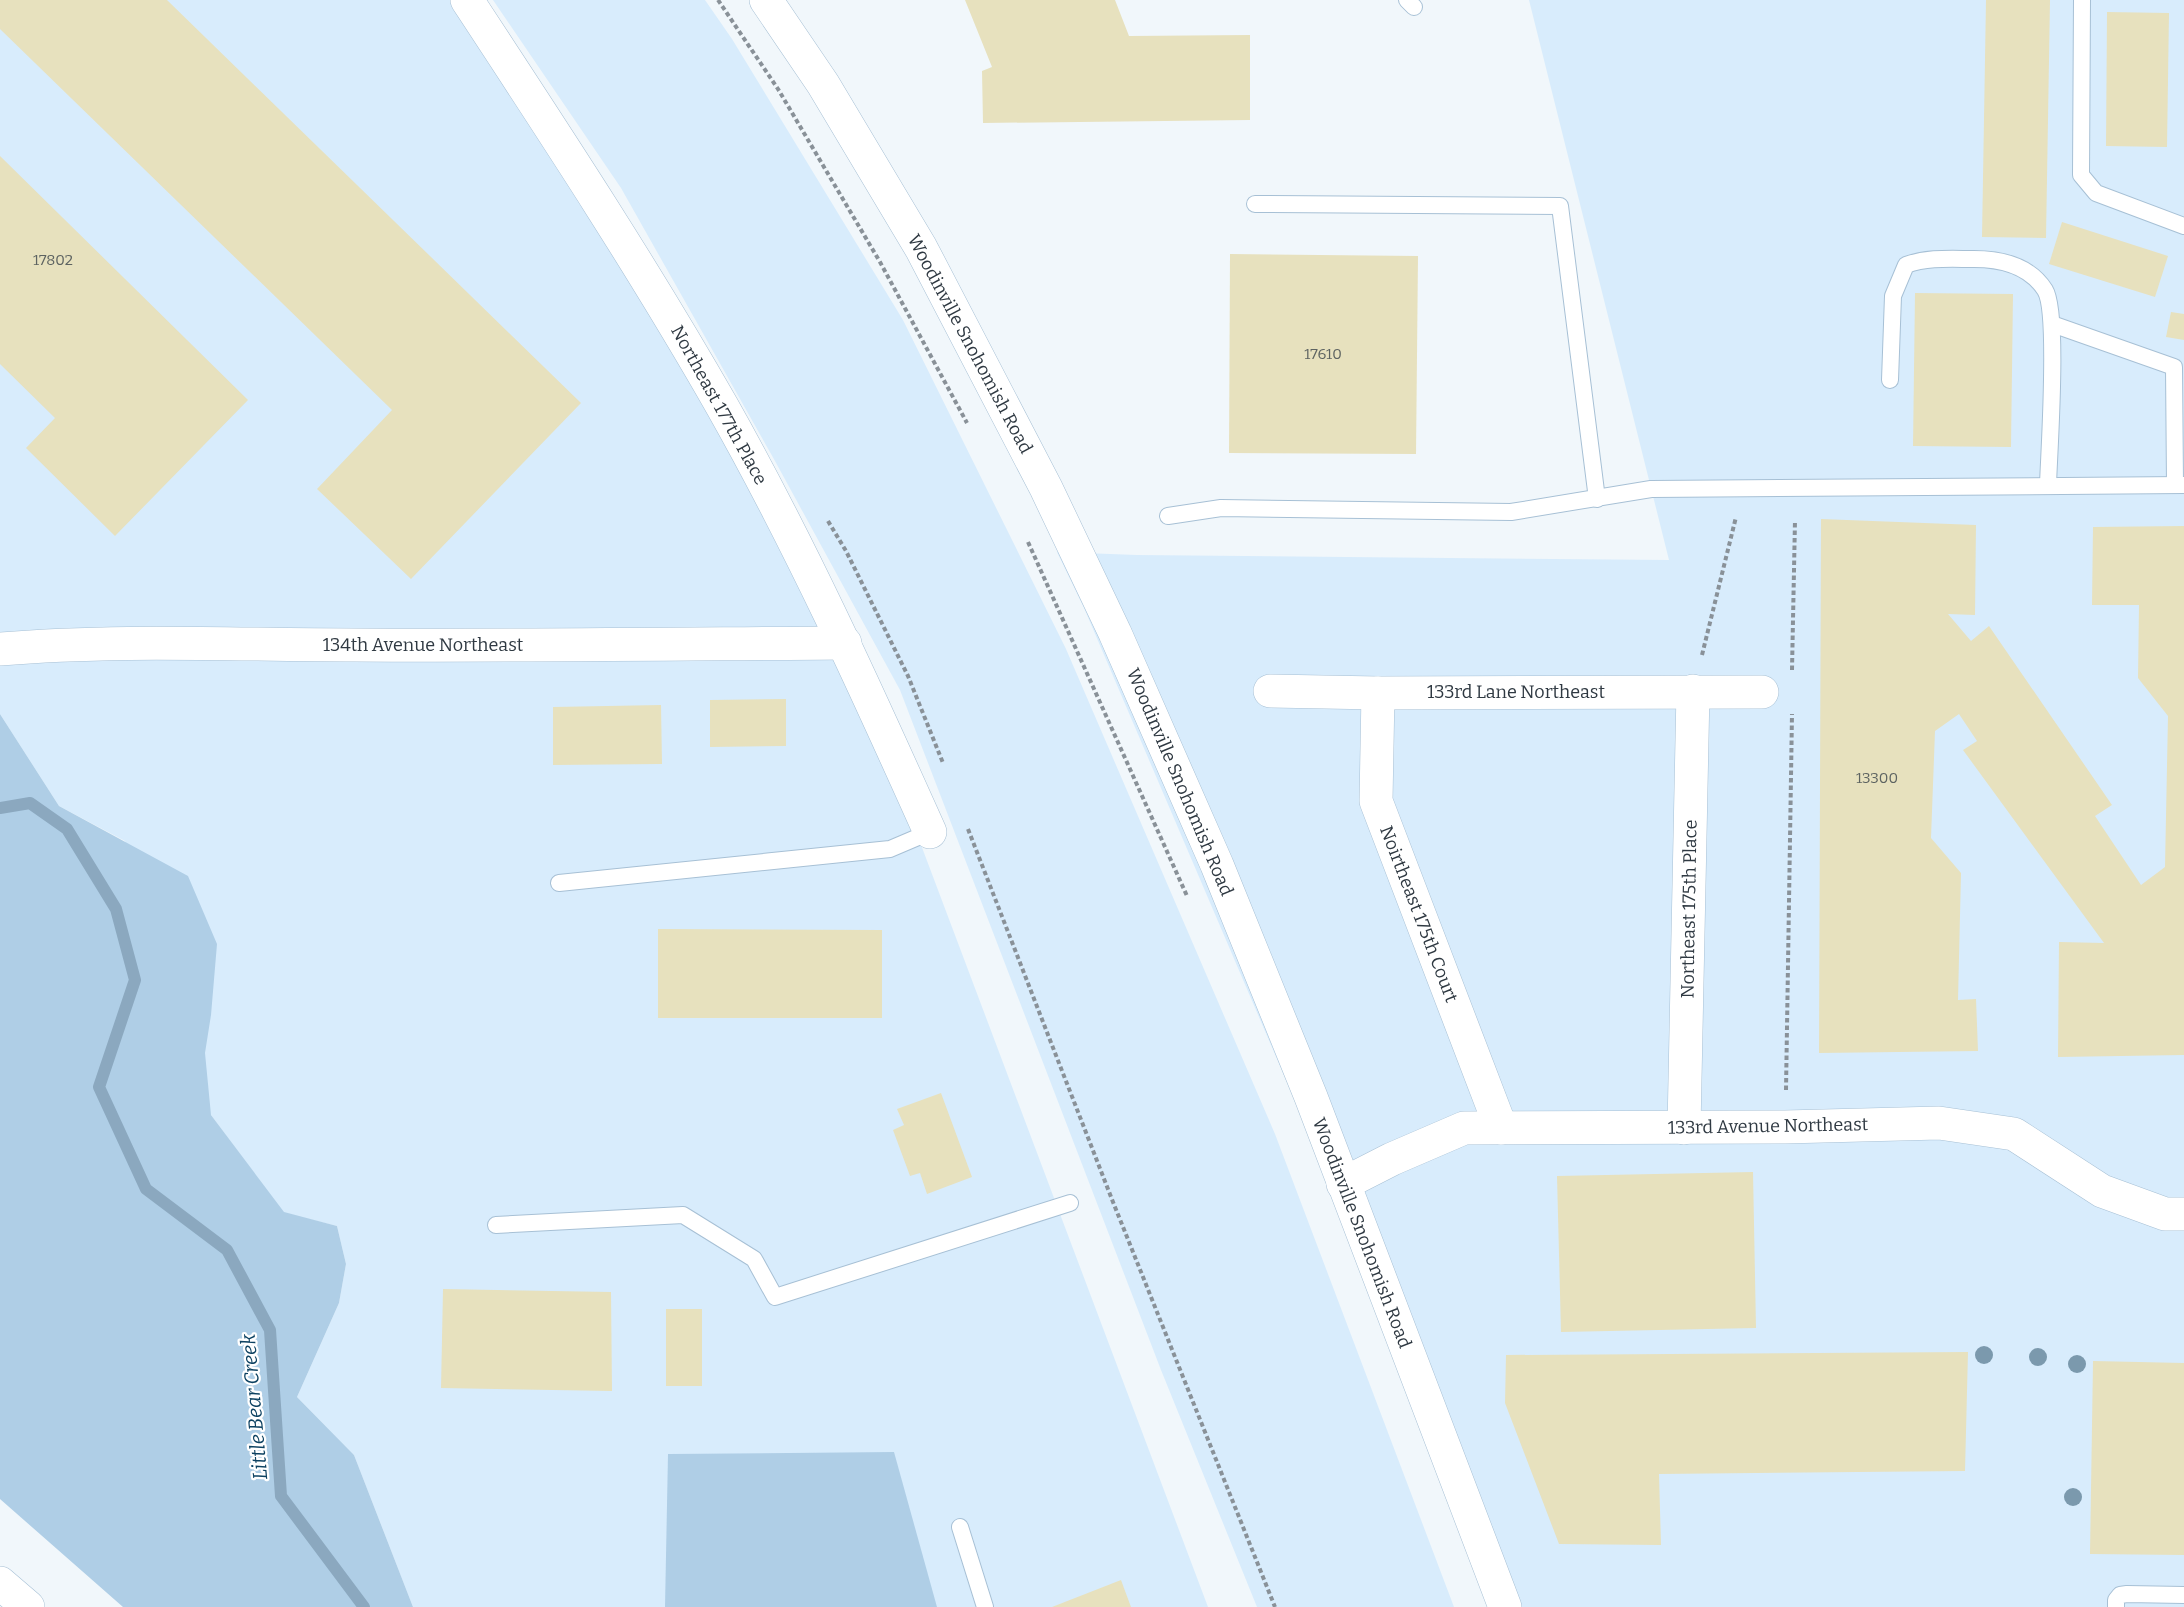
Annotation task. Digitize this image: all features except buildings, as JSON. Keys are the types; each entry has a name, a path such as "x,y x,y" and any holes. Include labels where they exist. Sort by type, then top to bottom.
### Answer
{"main road":[{"name":"Northeast 177th Place","path":"467,0 640,266 722,407 784,521 845,643 930,832"},
{"name":"Woodinville Snohomish Road","path":"766,0 823,84 921,248 1046,488 1115,633 1217,865 1311,1097 1342,1184 1505,1607"},
{"name":"134th Avenue Northeast","path":"0,650 51,645 130,644 845,643"},
{"name":"133rd Lane Northeast","path":"1270,691 1762,692"},
{"name":"Northeast 175th Place","path":"1684,1128 1693,691"},
{"name":"Noirtheast 175th Court","path":"1378,693 1376,801 1501,1128"},
{"name":"133rd Avenue Northeast","path":"1342,1184 1392,1159 1464,1128 1684,1128 1939,1123 2014,1134 2102,1191 2165,1214 2184,1214"},
{"path":"0,1583 28,1607"}],"lane":[{"path":"2082,0 2081,175 2096,193 2184,226"},
{"path":"1255,204 1560,206 1597,499"},
{"path":"1890,380 1893,296 1906,265 1921,259 1991,259 2026,269 2046,292 2052,324 2048,486"},
{"path":"1168,516 1221,508 1511,512 1651,489 2179,485 2174,367 2052,324"},
{"path":"559,883 890,849 930,832"},
{"path":"496,1225 683,1215 754,1259 775,1297 1070,1203"},
{"path":"960,1527 985,1607"},
{"path":"2116,1607 2116,1600 2127,1594 2184,1595"}],"path":[{"path":"718,0 778,89 880,262 970,429"},
{"path":"1693,691 1743,488"},
{"path":"1792,675 1795,520"},
{"path":"1023,533 1187,897"},
{"path":"1786,1094 1792,711"}],"shaded area":[{"path":"0,0 467,0 845,643 1208,1607 413,1607 354,1455 297,1397 339,1303 346,1264 337,1226 284,1213 211,1115 125,841 59,806 0,714"},
{"path":"493,0 705,0 732,39 903,320 1066,649 1275,1134 1454,1607 1257,1607 1161,1370 900,690 775,461 621,188"},
{"path":"1529,0 2184,0 2184,1607 1495,1607 1389,1321 1084,608 1057,552 1137,555 1669,560"},
{"path":"0,714 59,806 188,876 217,944 211,1015 205,1053 211,1115 284,1212 337,1226 346,1264 339,1303 297,1397 354,1455 413,1607 123,1607 0,1499"},
{"path":"894,1452 937,1607 665,1607 668,1454"}],"waterway":[{"name":"Little Bear Creek","path":"0,808 30,803 67,829 116,909 135,980 99,1087 146,1189 227,1250 270,1330 281,1496 364,1607"}]}
